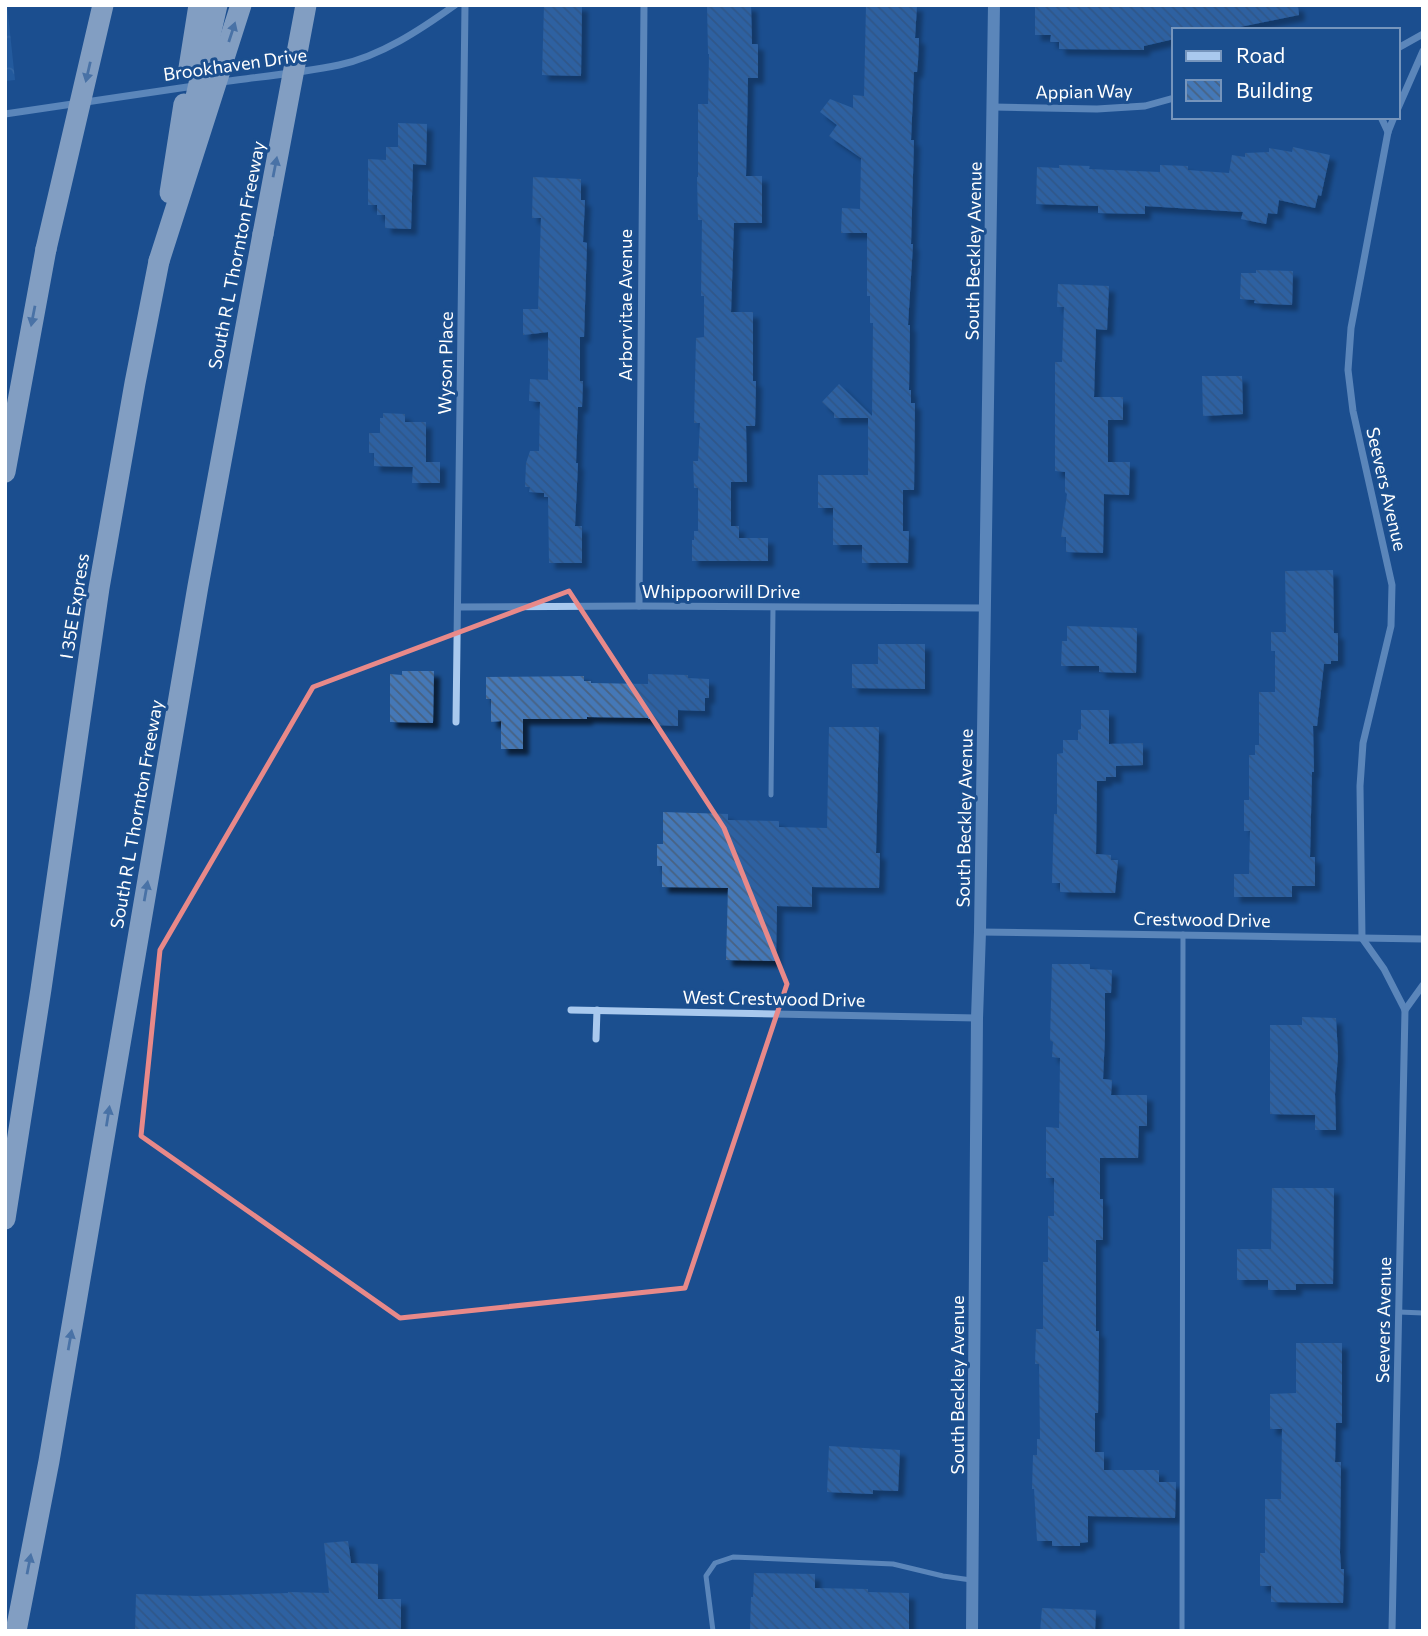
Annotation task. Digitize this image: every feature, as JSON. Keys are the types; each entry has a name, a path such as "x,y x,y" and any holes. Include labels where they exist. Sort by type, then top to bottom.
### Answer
{"highway":[{"path":"5,472 46,249 103,5"},
{"path":"159,261 199,5"},
{"name":"I 35E Express","path":"5,1219 99,589 159,261 217,5"},
{"path":"159,261 241,5"},
{"name":"South R L Thornton Freeway","path":"16,1631 51,1448 198,586 306,5"}],"street":[{"name":"Brookhaven Drive","path":"5,114 341,65 374,54 423,28 455,5"},
{"name":"Wyson Place","path":"456,722 465,5"},
{"name":"Arborvitae Avenue","path":"639,606 644,5"},
{"name":"South Beckley Avenue","path":"972,1631 977,1018 994,5"},
{"path":"1400,47 1423,34"},
{"path":"1400,103 1423,51"},
{"name":"Appian Way","path":"993,107 1097,109 1145,106 1172,99"},
{"path":"1382,119 1388,132"},
{"name":"Seevers Avenue","path":"1392,1631 1405,1010 1384,969 1362,938 1360,786 1363,743 1391,626 1392,585 1353,411 1348,370 1351,328 1388,132 1393,119"},
{"name":"Whippoorwill Drive","path":"458,607 985,608"},
{"name":"Crestwood Drive","path":"980,932 1423,939"},
{"path":"1405,1010 1423,985"},
{"name":"West Crestwood Drive","path":"571,1010 977,1018"},
{"path":"596,1040 597,1010"}],"lane":[{"path":"772,794 773,607"},
{"path":"1182,1631 1183,934"},
{"path":"1399,1312 1423,1313"},
{"path":"713,1631 706,1576 715,1563 733,1557 893,1564 973,1580"}],"highlighted area":[{"path":"569,591 724,828 787,984 685,1288 400,1318 141,1136 160,950 313,687"}],"green space":[{"path":"5,5 15,80 5,81"}],"building":[{"path":"544,5 582,5 581,76 542,75"},
{"path":"707,5 751,5 752,44 758,44 758,78 748,78 746,176 762,176 762,223 734,223 731,312 753,312 755,426 746,426 747,482 731,482 731,526 739,526 739,538 768,538 768,561 692,561 692,540 694,531 698,531 698,488 694,488 693,461 698,461 700,423 694,423 696,338 704,337 704,296 701,296 702,220 698,220 698,104 708,104"},
{"path":"866,5 917,5 915,38 919,38 917,72 914,72 911,140 914,140 913,244 908,325 909,390 911,403 915,403 914,490 903,490 903,531 909,531 908,563 862,563 862,545 833,545 833,508 818,508 818,475 868,475 868,418 834,418 834,413 822,402 839,384 872,416 873,323 870,323 870,296 867,296 867,233 841,233 842,208 860,209 861,158 829,136 837,125 820,112 830,99 853,108 853,95 864,96"},
{"path":"1035,5 1298,5 1299,15 1235,28 1172,28 1172,39 1144,46 1144,50 1059,49 1059,42 1050,42 1051,35 1035,35"},
{"path":"398,123 427,124 426,165 413,164 411,229 385,228 385,215 377,215 377,205 368,205 368,159 386,160 386,147 398,147"},
{"path":"1293,147 1330,155 1321,196 1318,195 1315,208 1279,200 1277,214 1268,213 1266,224 1241,219 1243,212 1145,206 1145,214 1098,213 1098,206 1036,204 1037,167 1090,166 1089,169 1160,172 1160,165 1188,166 1188,170 1229,173 1232,155 1245,157 1245,153 1269,152 1269,148 1292,152"},
{"path":"533,177 581,179 581,200 585,200 583,242 587,243 584,337 580,337 580,381 583,381 582,407 578,407 575,526 582,526 582,563 549,563 548,497 544,497 544,493 529,492 530,487 525,487 526,463 530,451 539,451 540,402 529,401 530,379 548,380 548,332 523,335 523,309 538,309 541,218 532,218"},
{"path":"1256,270 1293,271 1292,305 1254,303 1255,300 1240,299 1241,273 1256,273"},
{"path":"1058,284 1109,286 1107,330 1096,329 1094,397 1123,397 1123,420 1108,420 1108,462 1130,462 1129,495 1104,494 1103,553 1066,552 1066,537 1061,537 1067,494 1065,472 1055,471 1055,362 1062,362 1064,307 1057,307"},
{"path":"1202,376 1242,376 1243,414 1203,416"},
{"path":"383,413 405,414 405,422 426,422 426,462 440,462 440,483 412,483 413,467 374,466 374,453 369,453 369,433 380,433 380,418 383,418"},
{"path":"1333,570 1334,633 1338,633 1338,661 1324,664 1317,726 1313,726 1310,857 1315,857 1315,886 1292,886 1292,897 1234,897 1234,874 1249,874 1250,831 1244,831 1244,800 1249,800 1249,755 1255,755 1255,745 1259,745 1259,692 1275,692 1275,651 1271,651 1271,632 1286,632 1285,571"},
{"path":"1067,626 1137,628 1136,673 1099,672 1099,666 1061,666 1062,641 1067,641"},
{"path":"878,644 925,644 925,689 852,688 852,664 878,664"},
{"path":"402,671 434,671 433,723 390,722 390,674 402,675"},
{"path":"648,674 688,675 688,678 709,679 709,698 705,698 705,711 678,710 678,726 654,725 654,719 648,718 523,719 523,749 501,749 501,721 491,722 491,699 486,699 486,677 584,676 584,681 591,683 648,684"},
{"path":"1081,710 1109,710 1109,744 1143,743 1143,765 1116,766 1116,777 1097,781 1096,854 1111,855 1111,860 1118,860 1115,893 1060,892 1060,883 1052,883 1054,814 1057,814 1057,754 1063,753 1063,740 1078,740"},
{"path":"829,727 879,727 876,853 880,853 879,888 812,887 812,907 777,906 776,961 726,960 728,888 662,887 662,866 657,866 657,844 663,844 663,812 728,814 728,820 779,821 779,827 827,828"},
{"path":"1052,964 1090,964 1090,969 1112,970 1111,993 1105,993 1103,1079 1112,1080 1111,1095 1147,1095 1147,1126 1139,1126 1138,1158 1100,1158 1103,1240 1096,1240 1096,1331 1099,1331 1095,1452 1104,1452 1104,1470 1159,1470 1159,1482 1176,1482 1175,1518 1088,1516 1088,1542 1080,1543 1080,1546 1052,1546 1052,1541 1037,1541 1032,1489 1033,1455 1037,1455 1037,1439 1040,1439 1039,1364 1035,1364 1036,1329 1043,1329 1043,1262 1048,1262 1048,1216 1054,1216 1054,1178 1046,1178 1046,1127 1059,1128 1060,1058 1052,1057 1053,1042 1050,1040"},
{"path":"1302,1017 1336,1018 1336,1130 1315,1130 1315,1115 1270,1114 1270,1025 1302,1025"},
{"path":"1272,1188 1334,1188 1333,1284 1296,1284 1296,1290 1268,1290 1268,1280 1237,1280 1237,1249 1271,1249"},
{"path":"1296,1343 1342,1343 1342,1423 1336,1423 1335,1462 1341,1462 1340,1553 1341,1569 1344,1569 1343,1603 1271,1602 1271,1586 1260,1586 1260,1553 1265,1553 1265,1499 1281,1499 1282,1429 1270,1429 1270,1394 1296,1393"},
{"path":"829,1446 900,1450 898,1491 873,1490 873,1494 827,1492"},
{"path":"348,1541 351,1563 378,1564 378,1599 401,1599 401,1631 135,1631 136,1594 196,1596 329,1593 324,1543"},
{"path":"754,1573 815,1574 815,1588 909,1593 909,1631 750,1631"},
{"path":"1042,1608 1096,1610 1095,1631 1040,1631"}]}
